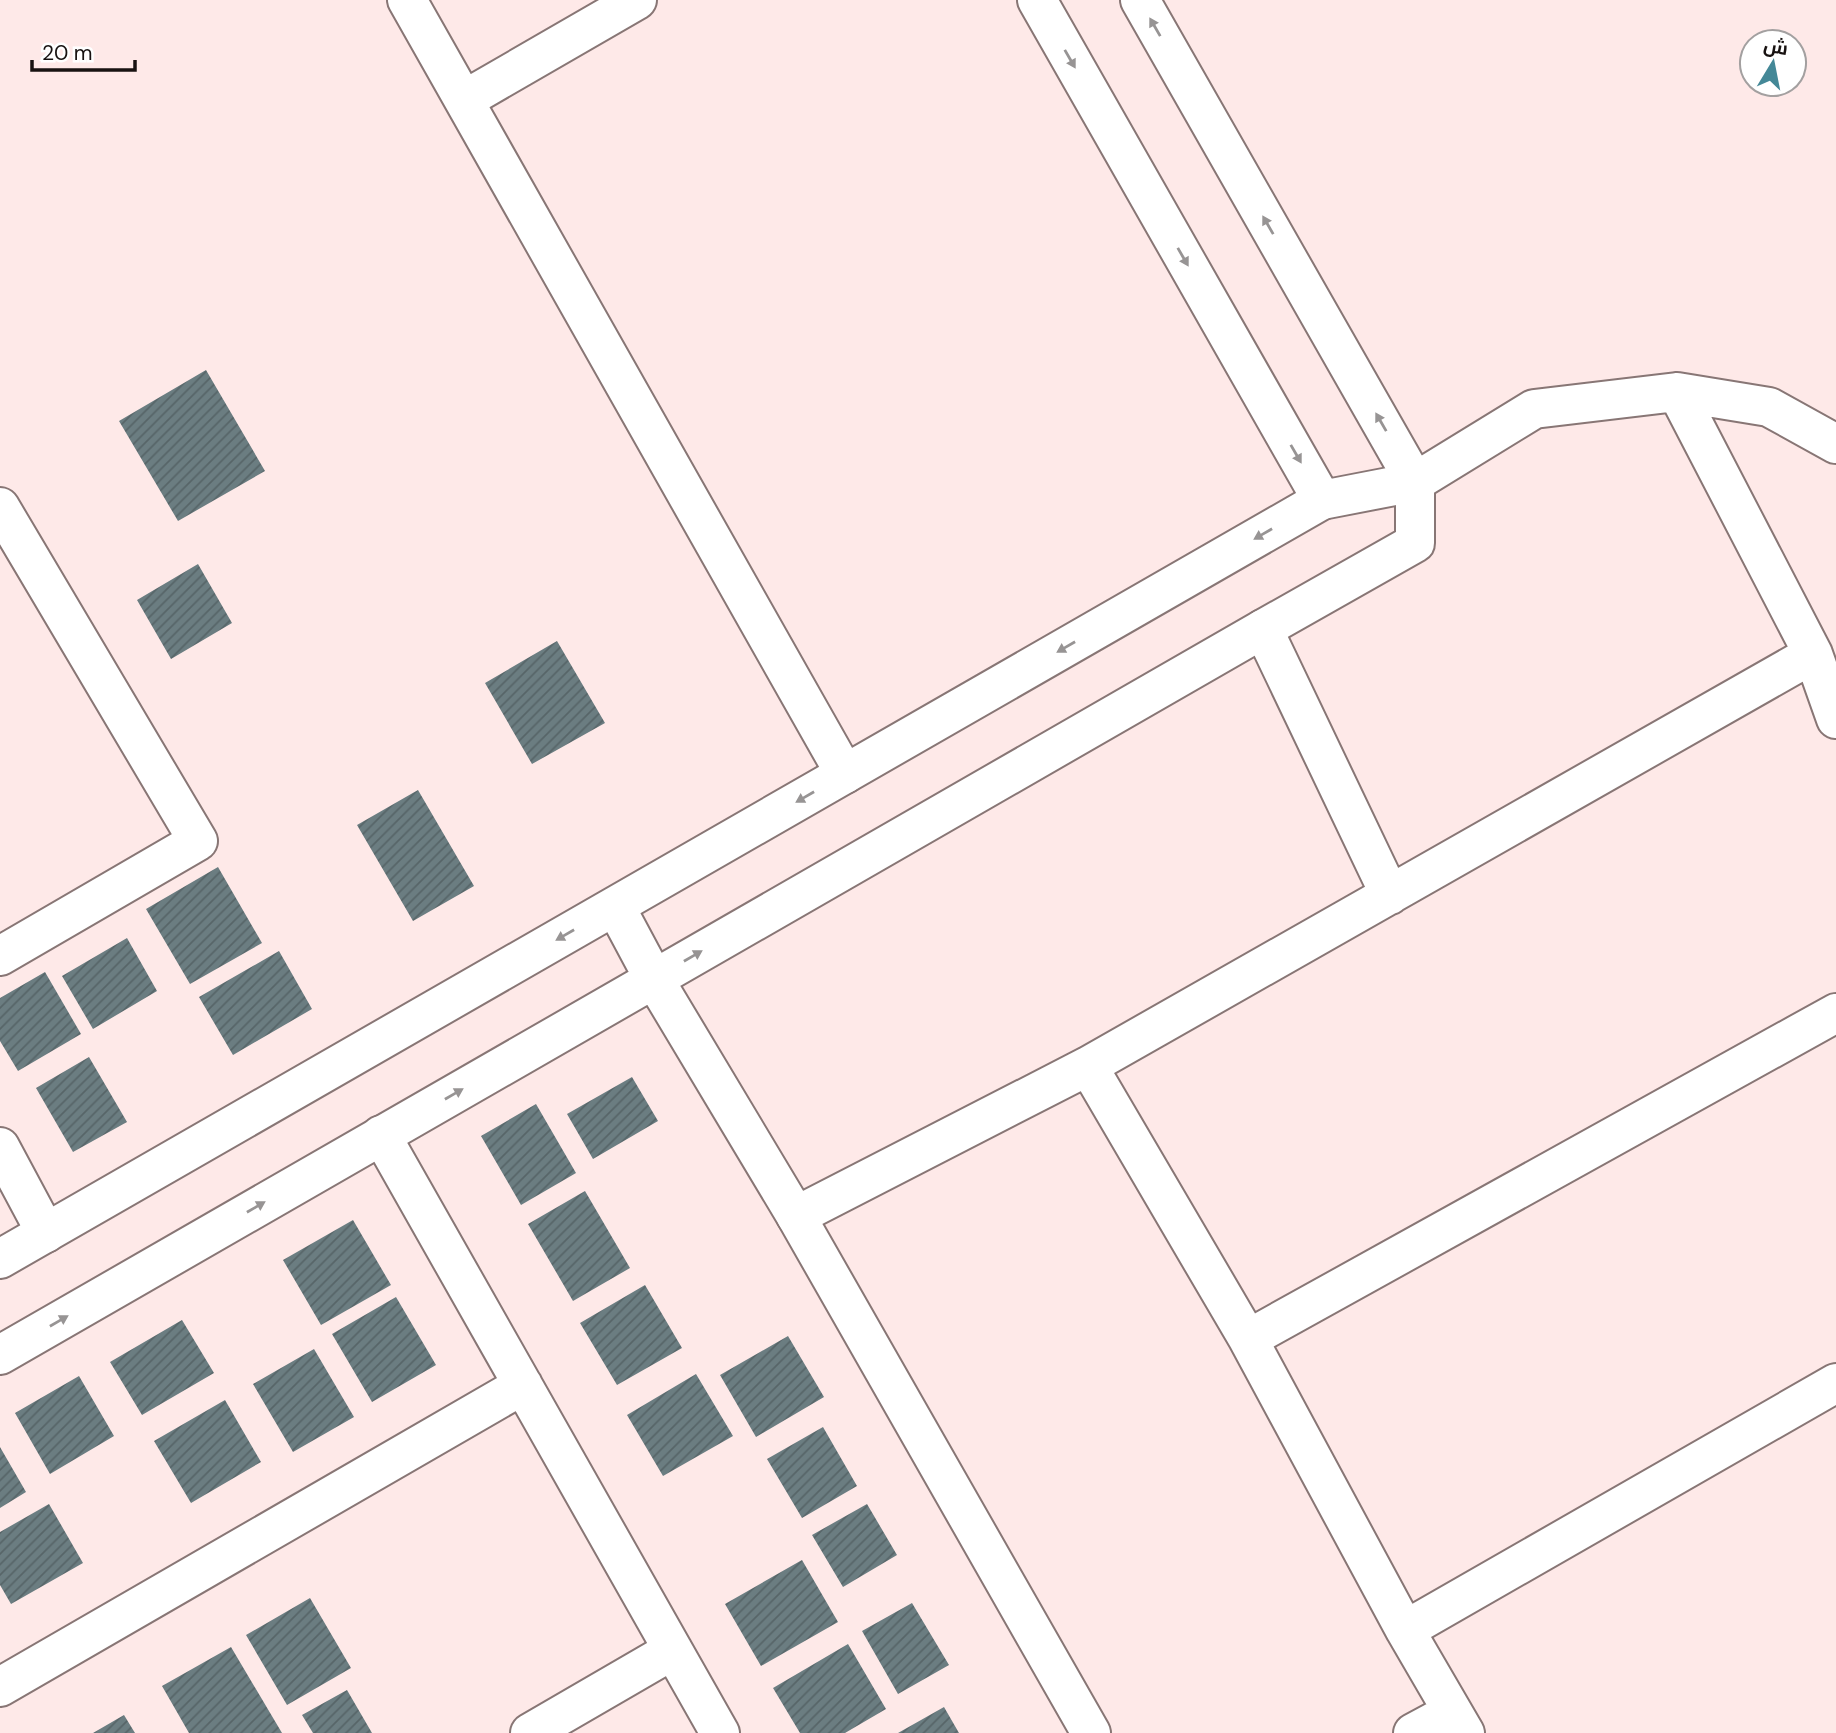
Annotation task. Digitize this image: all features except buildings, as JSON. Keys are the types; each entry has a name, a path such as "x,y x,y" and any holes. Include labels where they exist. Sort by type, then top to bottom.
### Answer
{"street":[{"path":"407,0 845,774"},
{"path":"464,100 637,0"},
{"path":"1037,0 1322,500"},
{"path":"0,1355 1415,543 1415,482 1139,0"},
{"path":"1677,392 1813,654 1836,719"},
{"path":"0,1259 1322,500 1415,482 1534,409 1677,392 1769,407 1836,444"},
{"path":"0,507 198,841 0,956"},
{"path":"1262,629 1390,895"},
{"path":"796,1216 1088,1066 1813,654"},
{"path":"615,906 654,979 796,1216 1091,1733"},
{"path":"1248,1339 1836,1013"},
{"path":"1088,1066 1248,1339 1405,1630 1458,1722 1413,1733"},
{"path":"382,1135 720,1733"},
{"path":"0,1147 46,1233"},
{"path":"1405,1630 1836,1383"},
{"path":"0,1687 523,1385"},
{"path":"530,1733 673,1650"}]}
